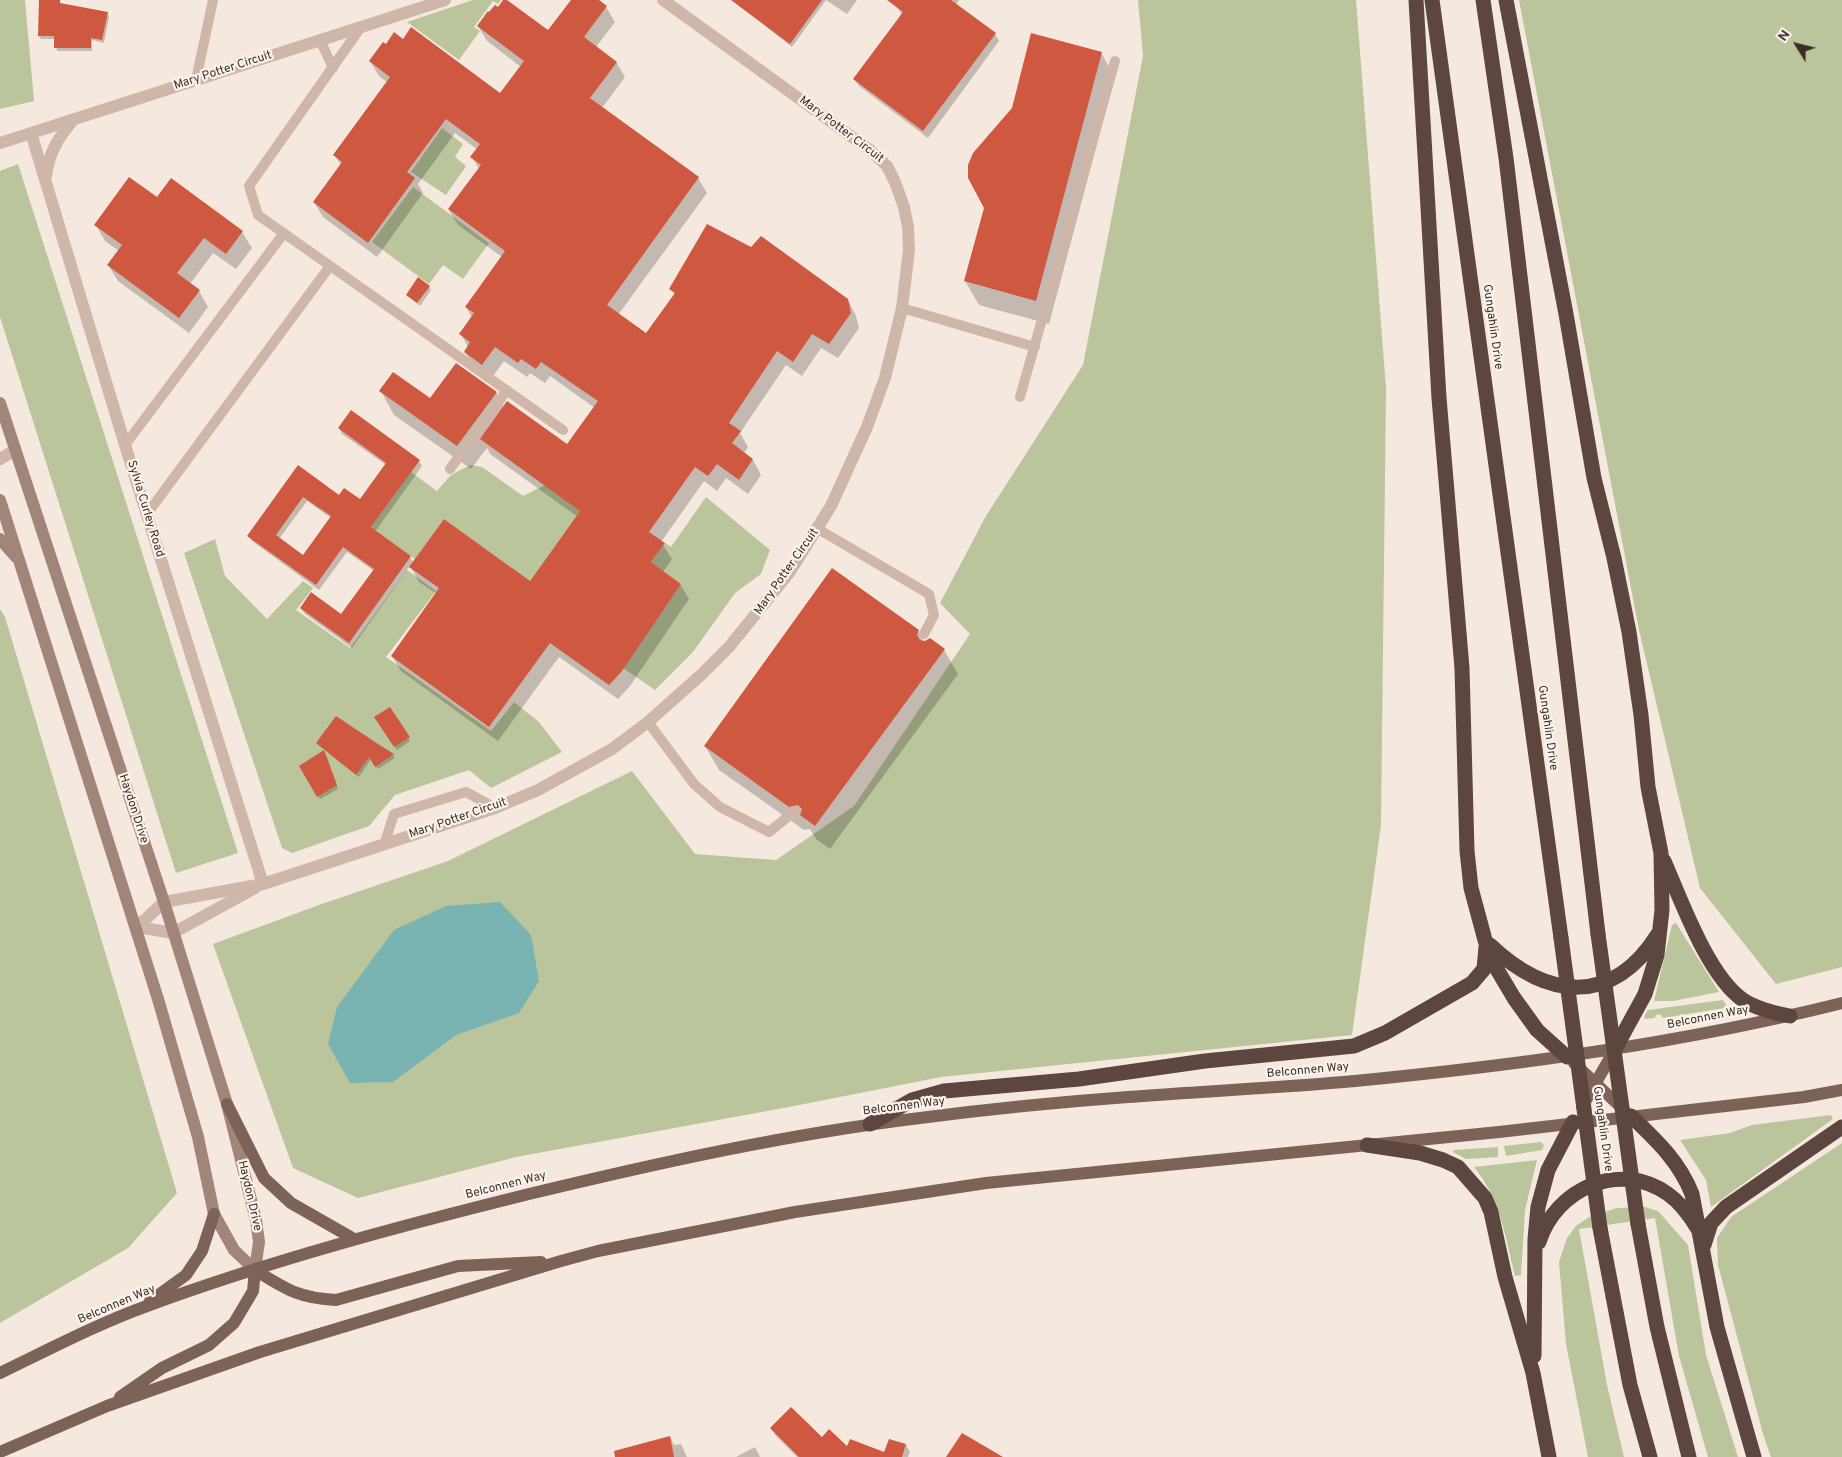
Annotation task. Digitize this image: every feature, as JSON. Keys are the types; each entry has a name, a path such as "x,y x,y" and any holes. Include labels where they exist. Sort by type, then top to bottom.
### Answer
{"highway":[{"path":"1416,0 1438,398 1462,668 1467,851 1472,894 1485,940 1498,972 1525,1014 1542,1035 1567,1057"},
{"name":"Gungahlin Drive","path":"1432,0 1600,1228 1630,1385 1650,1457"},
{"name":"Gungahlin Drive","path":"1484,0 1506,158 1524,325 1598,934 1638,1224 1657,1327 1689,1457"},
{"path":"1506,0 1566,314 1598,498 1614,558 1629,632 1641,715 1648,787 1661,852 1660,931 1657,955 1646,994 1615,1049"},
{"path":"1661,852 1698,936 1727,984 1738,996 1756,1006 1790,1016"},
{"path":"1485,940 1505,959 1536,979 1560,986 1578,987 1603,983 1623,973 1642,956 1660,931"},
{"path":"870,1124 912,1100 944,1091 1114,1075 1205,1061 1354,1046 1385,1033 1472,983 1486,964 1485,940"},
{"path":"1631,1116 1665,1148 1685,1177 1695,1202 1717,1327 1754,1457"},
{"path":"1533,1373 1536,1223 1544,1181 1558,1149 1573,1122"},
{"path":"1704,1248 1711,1223 1726,1207 1842,1128"},
{"path":"1367,1145 1436,1157 1458,1167 1481,1192 1490,1212 1505,1277 1533,1373 1549,1457"},
{"path":"1535,1268 1542,1233 1556,1208 1585,1188 1607,1181 1637,1182 1662,1191 1683,1208 1701,1233"}],"main road":[{"name":"Haydon Drive","path":"0,404 164,902 227,1104 256,1220 259,1242 255,1270"},
{"path":"0,500 137,927 198,1137 214,1214 234,1250 255,1270 295,1294 315,1299 336,1300 458,1266 561,1261"},
{"path":"0,539 20,563"},
{"name":"Belconnen Way","path":"0,1373 142,1307 255,1270 423,1220 699,1154 870,1124 1131,1096 1353,1081 1567,1057 1790,1016 1842,1003"},
{"path":"1573,1122 1615,1049"},
{"path":"1567,1057 1631,1116"},
{"path":"0,1452 107,1406 260,1352 561,1261 598,1251 795,1212 986,1183 1367,1145 1804,1097 1842,1090"},
{"path":"227,1104 264,1178 291,1203 354,1239"},
{"path":"142,1307 186,1275 202,1251 214,1214"},
{"path":"107,1406 162,1368 210,1345 228,1329 243,1311 253,1291 255,1270"}],"street":[{"name":"Mary Potter Circuit","path":"0,143 445,0"},
{"name":"Mary Potter Circuit","path":"164,902 263,884 495,808 538,790 612,749 648,722 702,674 746,627 789,573 818,529 841,487 867,427 885,378 902,308 909,250 908,227 904,207 887,166 864,146 663,0"},
{"path":"46,180 49,158 55,144 74,119"},
{"name":"Sylvia Curley Road","path":"31,133 125,445 263,884"},
{"path":"0,451 15,450"},
{"path":"0,459 15,450"},
{"name":"Mary Potter Circuit","path":"173,933 263,884"},
{"path":"137,927 164,902"},
{"path":"137,927 173,933"}],"lane":[{"path":"196,80 213,0"},
{"path":"361,27 250,186 258,215 563,430"},
{"path":"320,40 332,68"},
{"path":"1020,397 1115,61"},
{"path":"125,445 284,233"},
{"path":"147,514 330,266"},
{"path":"902,308 1035,347"},
{"path":"450,469 507,390"},
{"path":"818,529 929,594 934,615 924,634"},
{"path":"648,722 694,784 720,807 769,832 795,811"},
{"path":"384,845 394,814 466,792 495,808"}],"green space":[{"path":"0,0 25,0 34,101 0,109"},
{"path":"473,0 501,0 498,4 493,1 474,27 480,31 459,60 407,22"},
{"path":"1138,0 1356,0 1386,388 1381,825 1352,1035 941,1077 516,1157 358,1198 293,1168 213,944 448,861 632,771 695,854 776,860 854,806 970,634 940,603 986,516 1083,365 1143,56"},
{"path":"1519,0 1842,0 1842,967 1776,984 1700,888 1639,630"},
{"path":"442,128 463,144 455,157 466,166 446,195 411,172"},
{"path":"18,164 238,853 176,873 0,317 0,171"},
{"path":"413,187 489,243 463,279 443,265 429,284 372,242"},
{"path":"470,465 482,467 523,496 545,485 580,511 512,606 494,593 512,568 444,519 415,559 371,527 411,472 437,491 451,475"},
{"path":"706,497 770,550 761,574 735,593 693,652 655,690 623,668 681,584 651,562 665,543 671,547"},
{"path":"215,539 225,576 267,619 303,581 313,588 296,610 350,648 407,570 436,591 386,657 491,731 514,702 539,722 562,752 491,788 469,770 395,795 369,826 292,853 282,848 184,553"},
{"path":"0,609 5,617 177,1193 128,1248 0,1323"},
{"path":"1676,923 1719,992 1673,1001 1654,1001 1672,925"},
{"path":"1723,1000 1726,1005 1725,1008 1663,1018 1660,1014 1656,1015 1655,1018 1645,1019 1644,1017 1648,1010"},
{"path":"1831,1115 1833,1119 1711,1207 1706,1180 1680,1140 1730,1133 1752,1125"},
{"path":"1541,1142 1544,1145 1542,1150 1506,1156 1504,1146"},
{"path":"1842,1143 1842,1457 1771,1457 1763,1434 1718,1265 1717,1238 1731,1217"},
{"path":"1498,1147 1498,1157 1466,1159 1453,1152 1454,1150"},
{"path":"1537,1160 1525,1210 1521,1275 1515,1276 1496,1205 1474,1167"},
{"path":"1645,1207 1658,1211 1688,1245 1706,1355 1738,1457 1708,1457 1679,1356 1655,1218 1579,1229 1607,1385 1624,1457 1588,1457 1566,1344 1559,1262 1567,1238 1576,1226 1589,1217 1617,1208"}],"water":[{"path":"500,902 531,935 539,981 519,1013 456,1035 393,1082 350,1083 328,1044 337,1007 394,930 446,906"}],"building":[{"path":"39,0 60,0 60,3 108,12 102,40 91,38 91,48 54,48 54,36 38,36"},
{"path":"503,0 507,0 548,30 571,0 599,0 607,6 584,37 617,62 590,98 699,177 607,305 646,333 675,293 669,289 707,224 751,247 761,236 848,299 851,313 829,344 812,334 793,362 777,351 729,423 741,431 732,443 753,459 739,480 717,464 708,476 695,467 649,532 665,543 651,562 681,584 622,671 609,685 550,643 489,727 391,656 439,588 409,567 444,519 530,581 580,511 480,439 507,401 567,444 598,401 541,362 536,369 521,359 518,363 495,347 482,365 464,352 470,342 459,334 474,313 465,307 505,251 448,209 481,165 470,157 480,144 446,119 407,172 415,178 368,243 313,202 342,162 333,155 390,77 369,61 383,42 386,44 394,32 403,39 411,27 500,93 524,61 477,26 488,11 495,5 498,7"},
{"path":"731,0 822,0 790,44"},
{"path":"887,0 951,0 996,33 923,131 853,79 903,12"},
{"path":"1031,33 1102,52 1036,301 964,281 984,208 968,178 968,165 973,153 1012,108"},
{"path":"129,177 157,197 171,178 243,231 226,254 204,238 177,273 200,290 179,318 107,265 122,245 94,225"},
{"path":"418,277 430,286 417,303 406,295"},
{"path":"456,363 497,392 457,446 379,391 393,372 430,398"},
{"path":"351,410 420,460 371,527 411,556 349,643 300,608 311,592 341,614 374,569 343,547 316,585 247,536 298,465 339,495 344,488 360,499 386,463 338,428","holes":["303,497 331,516 303,555 276,535"]},
{"path":"832,568 919,630 917,635 920,640 925,641 930,638 945,649 815,826 800,815 802,809 798,805 789,807 704,746"},
{"path":"390,707 410,737 394,747 374,717"},
{"path":"336,716 394,754 375,767 369,757 356,775 316,743"},
{"path":"324,750 337,785 317,797 299,766"},
{"path":"791,1407 822,1437 829,1429 847,1446 850,1439 884,1452 889,1439 906,1444 902,1457 799,1457 770,1428"},
{"path":"962,1433 1003,1457 946,1457"},
{"path":"670,1436 674,1457 615,1457 614,1451"}]}
